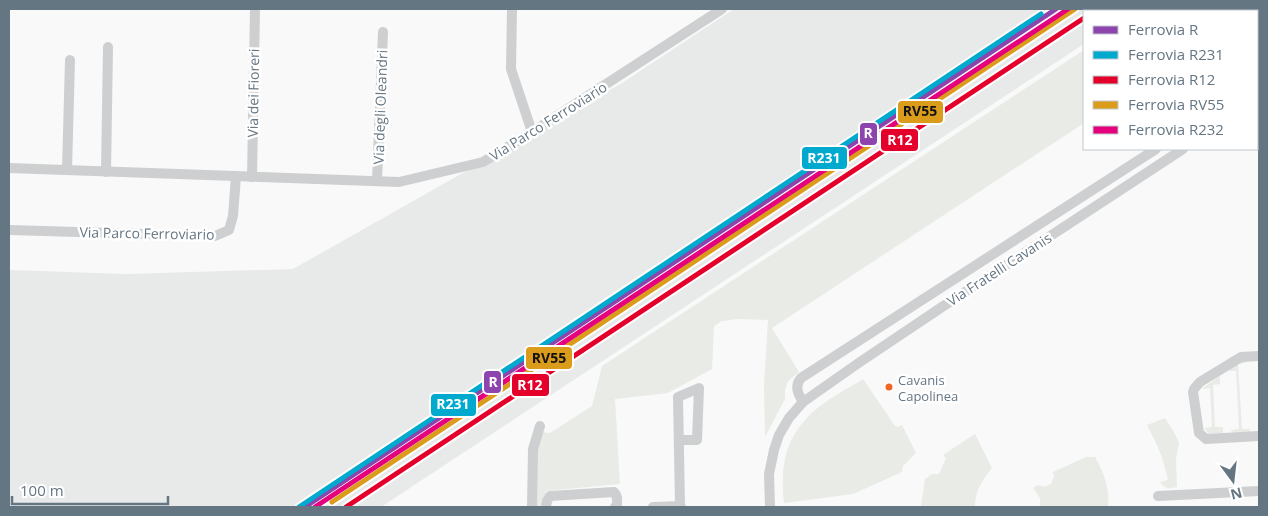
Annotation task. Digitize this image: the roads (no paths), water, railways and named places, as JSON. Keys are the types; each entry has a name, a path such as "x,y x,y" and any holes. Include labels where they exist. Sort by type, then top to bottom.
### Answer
{"street":[{"name":"Via dei Fioreri","path":"252,177 255,9"},
{"path":"512,9 510,69 532,132"},
{"name":"Via Parco Ferroviario","path":"9,168 399,182 483,162 716,11"},
{"name":"Via degli Oleandri","path":"377,182 383,32"},
{"path":"106,172 108,47"},
{"path":"67,170 70,60"},
{"name":"Via Fratelli Cavanis","path":"803,402 797,393 798,383 802,378 1154,150"},
{"name":"Via Fratelli Cavanis","path":"770,507 769,474 774,450 788,418 803,402 942,307 1181,150"},
{"name":"Via Parco Ferroviario","path":"9,230 215,236 229,230 233,216 236,176"},
{"path":"1259,356 1241,357 1200,382 1193,392 1199,433 1204,438 1259,436"},
{"path":"817,369 811,380 817,391"},
{"path":"653,507 680,506 678,440 678,398 699,388 697,440 678,440"},
{"path":"532,507 533,449 540,426"},
{"path":"546,507 550,496 614,492 617,496 617,505 615,507"},
{"path":"1158,496 1259,492"}],"rail line":[{"name":"R","path":"305,507 1056,9"},
{"name":"R232","path":"315,507 1068,9"},
{"name":"RV55","path":"332,502 1075,9"},
{"name":"R231","path":"299,507 1041,14"},
{"name":"R12","path":"346,507 1083,19"}],"place":[{"name":"Cavanis Capolinea","path":"889,387"}]}
